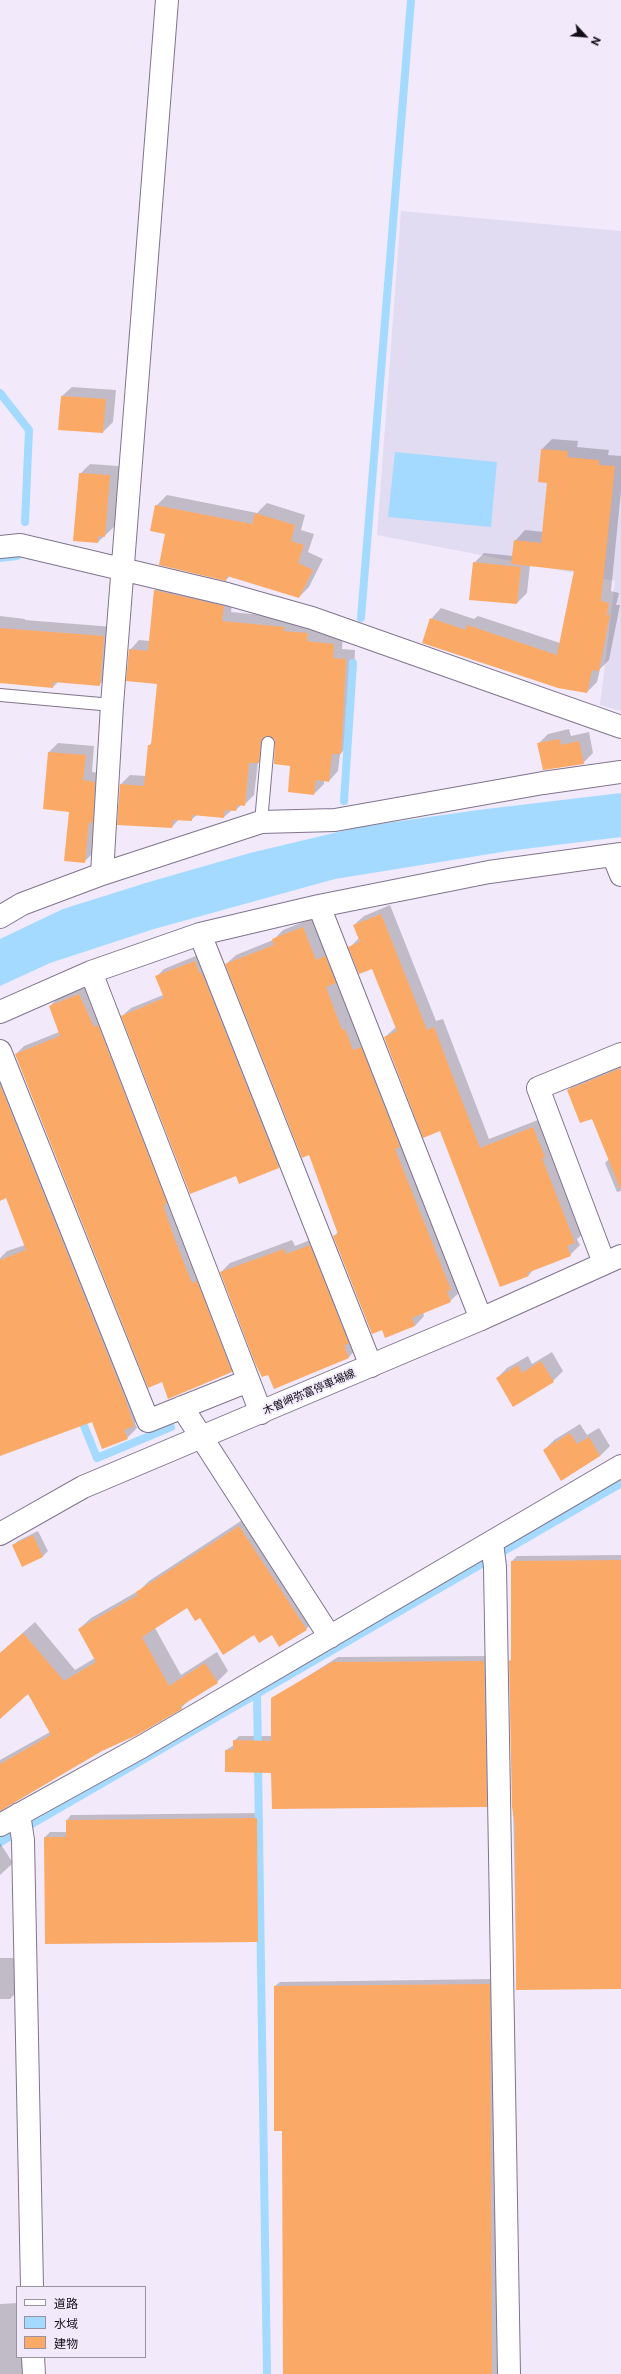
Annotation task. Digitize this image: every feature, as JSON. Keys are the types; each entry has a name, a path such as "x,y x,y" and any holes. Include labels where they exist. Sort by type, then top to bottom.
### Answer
{"street":[{"path":"102,874 122,570 167,0"},
{"path":"0,547 20,545 228,594 312,618 621,727"},
{"path":"0,917 22,904 102,874 261,822 335,820 543,783 621,772"},
{"path":"0,1012 91,972 200,934 319,906 489,872 617,855 621,875"},
{"path":"319,906 481,1319"},
{"path":"200,934 371,1366"},
{"path":"91,972 261,1413"},
{"path":"0,1052 148,1421 248,1380"},
{"path":"612,1259 538,1088 621,1054"},
{"name":"木曽岬弥富停車場線","path":"0,1534 83,1487 481,1319 612,1259"},
{"path":"182,1408 330,1637"},
{"path":"32,2286 16,1825 143,1746 330,1637 493,1552 621,1466"},
{"path":"493,1552 508,2374"},
{"path":"33,2358 34,2374"}],"lane":[{"path":"0,695 112,705"},
{"path":"261,822 268,742"}],"shaded area":[{"path":"401,211 621,231 621,711 600,705 615,581 377,535"}],"water":[{"path":"395,452 497,462 491,527 388,517"},
{"path":"621,793 621,837 508,851 335,879 154,929 50,963 0,986 0,939 63,909 149,882 250,853 359,827 478,810"},
{"path":"621,1479 621,1488 0,1847 0,1837"}],"building":[{"path":"61,396 106,399 103,433 58,430"},
{"path":"541,449 568,451 567,457 599,460 599,465 615,466 601,601 609,603 607,615 610,615 599,671 592,670 587,693 558,688 422,643 430,618 466,630 467,625 557,655 574,571 511,564 514,540 541,543 547,483 538,482"},
{"path":"79,473 110,475 105,537 98,536 98,543 73,541"},
{"path":"155,505 252,524 255,513 295,525 291,541 304,545 298,563 313,570 299,598 227,576 226,581 159,565 165,534 150,531"},
{"path":"473,562 521,567 517,604 469,600"},
{"path":"154,590 224,606 222,621 285,627 283,631 308,633 307,641 334,644 333,658 346,659 341,754 332,754 329,782 316,780 314,795 288,792 290,766 274,764 275,740 268,736 262,738 259,763 249,763 245,806 237,805 236,811 225,810 224,818 192,815 192,821 173,820 172,828 117,825 120,784 144,786 148,745 151,745 157,684 126,681 129,649 148,651"},
{"path":"0,628 104,636 100,686 53,682 53,688 0,683"},
{"path":"560,739 561,745 579,741 584,764 543,770 537,743"},
{"path":"48,752 86,755 83,780 95,782 93,823 89,822 85,863 64,861 69,812 43,809"},
{"path":"381,914 427,1030 434,1027 480,1148 533,1127 545,1157 542,1158 575,1243 567,1246 571,1256 527,1273 529,1276 500,1287 440,1131 423,1138 384,1037 397,1031 372,969 359,974 348,947 360,942 353,925"},
{"path":"303,927 316,960 325,956 336,983 326,987 342,1030 345,1029 353,1050 361,1047 400,1147 395,1149 451,1290 447,1291 451,1302 412,1318 415,1326 385,1338 382,1330 372,1334 333,1236 338,1234 309,1155 302,1158 225,964 274,945 272,939"},
{"path":"195,961 200,974 202,973 279,1168 239,1184 236,1176 190,1194 121,1016 164,998 155,976"},
{"path":"79,994 94,1027 98,1025 167,1203 164,1205 164,1208 175,1240 192,1283 197,1281 232,1372 168,1399 162,1382 148,1388 15,1054 60,1036 49,1006"},
{"path":"621,1068 620,1188 592,1119 580,1123 567,1090"},
{"path":"0,1085 126,1401 134,1426 124,1430 128,1439 102,1449 92,1422 0,1456 0,1260 26,1250 6,1198 0,1201"},
{"path":"310,1245 349,1344 344,1345 349,1358 274,1389 268,1375 262,1377 255,1363 220,1272 284,1249 286,1254"},
{"path":"541,1361 554,1382 513,1407 496,1378 518,1365 522,1373"},
{"path":"570,1433 577,1444 589,1437 600,1456 561,1481 543,1450"},
{"path":"239,1526 307,1630 279,1647 272,1635 259,1643 254,1635 223,1655 200,1618 195,1621 187,1608 142,1637 169,1686 205,1663 218,1683 181,1706 182,1709 137,1735 102,1751 0,1811 0,1764 51,1735 28,1694 0,1719 0,1653 23,1633 64,1681 96,1662 78,1629 138,1595 136,1592"},
{"path":"33,1535 43,1557 22,1567 12,1545"},
{"path":"621,1560 621,1989 516,1990 515,1825 512,1807 509,1661 511,1660 511,1561"},
{"path":"484,1661 487,1807 272,1809 271,1773 225,1772 225,1750 233,1750 233,1740 271,1741 271,1698 332,1662"},
{"path":"257,1818 258,1942 45,1944 44,1837 66,1837 66,1820"},
{"path":"490,1984 492,2374 283,2374 282,2131 274,2131 274,1986"}],"waterway":[{"path":"361,618 411,0"},
{"path":"0,393 29,430 25,522"},
{"path":"0,558 17,556"},
{"path":"344,801 353,663"},
{"path":"80,1416 97,1458 171,1427"},
{"path":"257,1698 258,1751"},
{"path":"258,1763 267,2374"}]}
